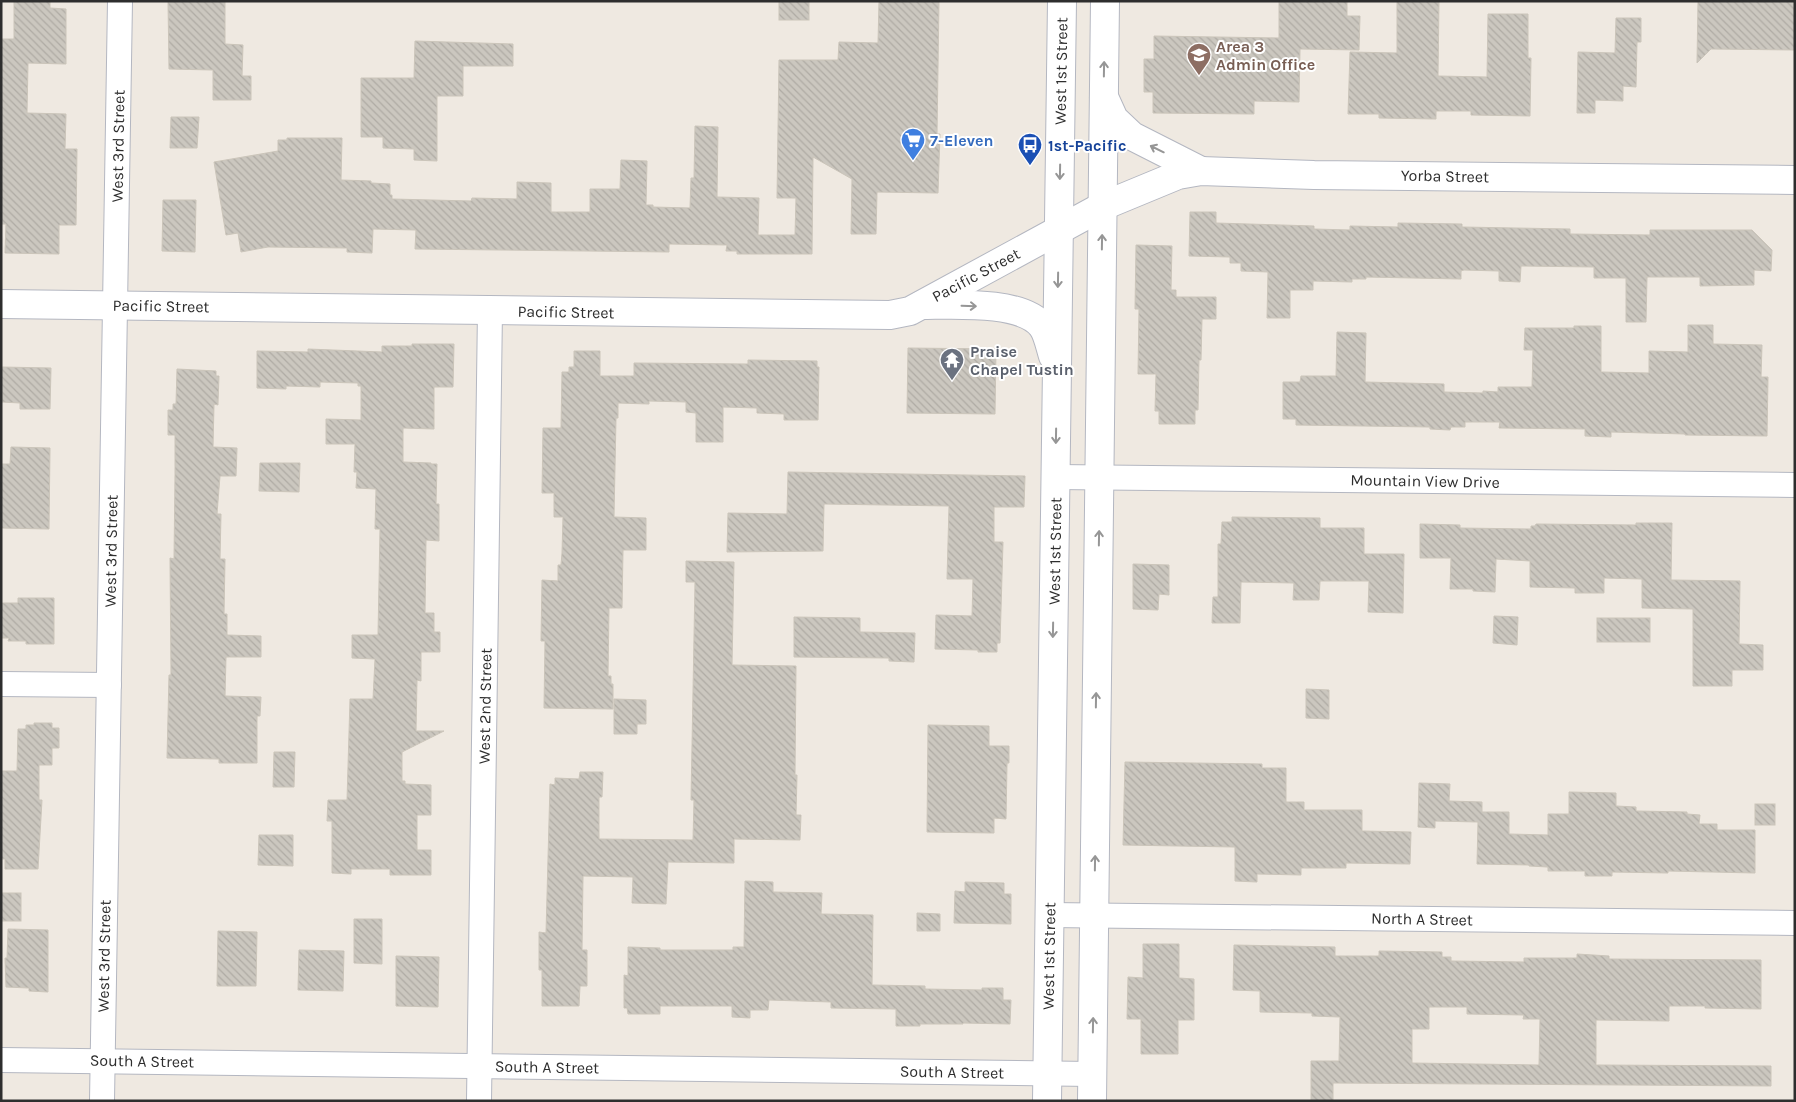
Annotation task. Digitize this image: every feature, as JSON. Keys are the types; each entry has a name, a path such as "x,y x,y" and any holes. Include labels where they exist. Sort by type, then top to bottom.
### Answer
{"main road":[{"name":"West 1st Street","path":"1047,1101 1062,1"},
{"path":"1092,1101 1105,1"},
{"path":"1104,97 1114,119 1132,136 1201,170"},
{"name":"Yorba Street","path":"1103,206 1178,175 1201,170 1314,175 1795,180"},
{"name":"Pacific Street","path":"1,304 890,315 910,310 1103,206"},
{"path":"920,304 990,306 1016,310 1028,315 1042,326 1057,369"}],"street":[{"name":"West 3rd Street","path":"102,1101 120,1"},
{"name":"West 2nd Street","path":"479,1101 490,310"},
{"name":"Mountain View Drive","path":"1056,477 1795,485"},
{"path":"1,684 108,685"},
{"name":"North A Street","path":"1050,915 1795,923"},
{"name":"South A Street","path":"1,1060 1092,1074"}],"building":[{"path":"14,1 50,1 50,8 66,9 66,64 28,63 27,113 66,114 65,149 77,149 76,225 59,225 59,254 5,253 6,224 1,224 1,39 14,39"},
{"path":"168,1 225,1 225,44 243,45 242,76 251,76 251,100 213,100 213,70 169,69"},
{"path":"779,1 809,1 809,20 779,20"},
{"path":"879,1 939,1 937,134 940,134 938,193 877,192 876,234 851,234 852,179 813,157 812,254 737,254 737,251 726,251 727,245 669,244 669,252 415,249 416,230 373,229 372,253 347,252 347,248 268,247 241,252 238,233 226,235 214,162 278,151 278,140 287,140 287,138 342,138 341,180 390,184 392,199 471,201 472,198 517,199 517,182 551,183 551,212 590,212 590,189 620,189 621,160 647,161 646,205 653,205 653,207 690,208 691,178 694,178 695,126 718,127 717,197 759,198 758,235 795,235 796,198 777,198 779,60 838,60 839,42 878,43"},
{"path":"1279,1 1347,1 1347,16 1360,16 1359,50 1300,49 1299,102 1254,101 1254,114 1153,113 1153,92 1144,92 1144,59 1154,59 1154,36 1279,38"},
{"path":"1397,1 1439,1 1438,76 1487,77 1488,14 1528,14 1528,58 1531,58 1530,116 1471,115 1471,111 1436,111 1436,119 1379,118 1379,114 1348,114 1350,52 1397,53"},
{"path":"1698,1 1795,1 1795,50 1711,49 1697,63"},
{"path":"1616,18 1641,18 1641,42 1637,42 1636,87 1623,86 1623,101 1595,100 1595,113 1577,113 1578,52 1615,53"},
{"path":"415,41 513,44 513,66 463,66 463,96 437,96 437,161 414,160 414,149 383,148 383,137 361,137 361,78 414,78"},
{"path":"171,117 199,117 197,148 170,148"},
{"path":"163,200 196,200 195,252 162,251"},
{"path":"1190,212 1216,212 1216,223 1314,226 1314,229 1350,230 1350,226 1398,227 1398,223 1462,224 1462,227 1570,229 1570,234 1650,235 1650,230 1752,230 1772,250 1771,271 1754,270 1754,285 1700,286 1700,277 1647,277 1646,322 1626,322 1626,278 1594,278 1594,267 1521,266 1520,282 1499,281 1499,271 1464,270 1461,271 1461,279 1366,277 1366,279 1352,279 1352,282 1313,281 1313,290 1290,290 1290,318 1267,318 1268,272 1241,271 1241,263 1230,263 1230,257 1189,256"},
{"path":"1136,245 1172,246 1171,290 1176,290 1176,297 1216,297 1216,319 1202,319 1198,410 1195,410 1195,424 1159,424 1159,411 1155,411 1156,374 1138,374 1139,309 1135,309"},
{"path":"1688,325 1713,325 1713,344 1762,345 1761,377 1768,377 1767,436 1611,432 1611,437 1585,436 1585,429 1499,428 1500,422 1465,422 1465,427 1451,427 1450,430 1430,429 1430,427 1296,425 1296,419 1283,419 1283,382 1300,382 1301,376 1336,376 1337,332 1366,333 1365,382 1444,384 1444,392 1483,393 1483,391 1498,392 1498,387 1532,387 1533,350 1524,350 1525,328 1601,326 1601,372 1649,373 1649,351 1688,352"},
{"path":"412,344 454,344 453,387 434,387 434,429 403,428 403,462 437,464 436,504 439,504 439,541 426,540 425,613 434,613 434,632 440,632 440,652 421,652 421,681 417,680 416,731 444,731 402,752 402,781 405,781 405,784 431,785 431,815 417,815 417,850 431,850 431,875 390,875 390,869 351,869 351,874 332,873 332,821 327,821 328,800 347,800 350,699 373,699 375,659 352,658 352,635 378,635 380,529 375,529 376,489 356,488 357,472 354,472 355,444 326,444 326,419 361,420 361,386 358,386 358,383 320,382 320,387 286,386 286,389 257,388 257,351 308,352 308,349 382,352 382,346 412,346"},
{"name":"Praise Chapel Tustin","path":"908,348 996,349 995,414 907,413"},
{"path":"574,351 600,351 600,376 634,376 634,363 748,364 748,360 817,361 817,367 819,367 818,420 784,420 784,414 757,413 757,408 723,407 723,442 696,442 696,413 686,412 686,402 649,401 649,404 618,403 614,517 646,518 646,550 623,550 622,608 609,608 608,676 611,676 611,684 613,684 613,709 544,708 545,641 541,641 542,580 558,581 558,565 561,565 562,553 563,517 554,517 554,493 542,493 543,428 561,428 562,372 569,372 569,367 574,367"},
{"path":"1,367 51,368 50,409 20,409 20,403 2,402"},
{"path":"177,369 216,371 216,376 219,376 218,405 214,404 213,447 237,448 236,476 220,476 217,514 221,514 220,559 225,559 224,614 227,614 227,635 261,636 261,657 226,657 225,696 261,697 260,716 257,716 257,763 219,763 219,759 167,758 169,675 171,675 170,558 174,559 175,475 175,435 168,435 168,410 173,410 173,404 176,404"},
{"path":"11,447 50,448 49,529 1,528 1,464 10,464"},
{"path":"260,463 300,463 299,492 259,491"},
{"path":"788,472 1025,476 1024,507 994,507 994,542 1003,542 1000,643 997,643 997,652 935,649 936,615 972,616 973,579 947,579 949,506 824,504 823,551 727,552 728,513 787,514"},
{"path":"1232,517 1320,518 1320,528 1364,528 1364,554 1404,554 1403,613 1368,612 1369,581 1320,581 1319,600 1293,600 1294,583 1241,582 1240,623 1212,623 1213,597 1218,597 1218,544 1221,544 1222,522 1232,522"},
{"path":"1636,523 1672,523 1671,580 1740,581 1739,644 1763,645 1763,670 1732,670 1732,686 1693,686 1693,609 1642,608 1642,579 1604,578 1604,593 1575,593 1575,588 1530,587 1530,561 1496,559 1495,592 1473,591 1473,589 1450,589 1451,558 1420,558 1420,524 1460,525 1460,528 1531,529 1531,526 1536,524 1636,525"},
{"path":"686,561 734,562 732,665 796,666 795,775 797,775 796,815 801,815 800,840 734,839 734,863 668,862 666,904 632,903 633,877 583,876 582,950 587,950 587,986 580,986 579,1006 542,1006 542,970 539,970 539,932 546,933 550,784 555,785 555,778 579,779 580,772 603,772 602,797 599,797 599,839 693,840 694,800 691,800 695,582 686,582"},
{"path":"1133,564 1169,565 1169,595 1159,594 1158,610 1133,609"},
{"path":"18,598 54,598 54,644 26,644 26,641 8,641 9,638 1,638 1,603 18,603"},
{"path":"1494,616 1518,617 1517,645 1493,643"},
{"path":"794,617 860,618 860,632 915,633 914,662 889,661 889,658 794,657"},
{"path":"1597,618 1650,618 1650,642 1597,642"},
{"path":"1306,689 1329,690 1329,719 1306,718"},
{"path":"614,699 646,700 646,724 637,724 637,734 614,734"},
{"path":"34,723 52,723 52,728 59,728 59,748 52,748 52,765 39,765 39,800 42,800 38,869 5,869 5,859 1,859 1,771 17,771 18,729 26,729 26,725 34,725"},
{"path":"928,725 989,726 989,746 1009,746 1006,819 994,818 994,833 927,832"},
{"path":"274,752 295,752 294,787 273,787"},
{"path":"1125,762 1262,764 1262,768 1286,768 1286,802 1304,802 1304,810 1362,810 1362,831 1411,832 1410,864 1346,863 1346,868 1301,868 1301,875 1257,874 1257,882 1235,881 1235,847 1123,845"},
{"path":"1419,783 1450,784 1449,801 1482,802 1482,812 1509,812 1509,834 1548,835 1548,814 1569,814 1569,792 1616,793 1616,806 1636,807 1636,811 1687,812 1687,814 1700,815 1699,824 1717,824 1717,830 1755,830 1755,873 1668,871 1668,873 1612,872 1612,876 1585,876 1585,871 1548,871 1548,867 1529,865 1477,864 1478,822 1435,821 1435,828 1418,827"},
{"path":"1755,804 1775,804 1775,825 1755,825"},
{"path":"259,835 293,835 293,866 258,865"},
{"path":"745,881 773,882 773,892 822,893 821,914 873,915 872,985 925,986 925,989 982,990 982,988 1003,988 1003,1000 1011,1000 1010,1024 963,1023 896,1026 896,1009 831,1008 831,1002 769,1000 768,1010 750,1010 750,1018 732,1017 732,1006 660,1006 660,1014 628,1014 627,1008 624,1008 624,975 628,976 628,947 660,948 660,950 733,950 733,947 744,947"},
{"path":"965,882 1004,883 1004,894 1011,894 1011,924 954,923 955,891 965,892"},
{"path":"1,893 21,893 21,921 1,921"},
{"path":"917,913 940,914 940,931 917,931"},
{"path":"354,919 382,919 382,964 354,963"},
{"path":"8,929 48,930 48,992 29,991 29,988 6,987 5,958 7,958"},
{"path":"218,931 257,932 256,986 217,986"},
{"path":"1143,944 1179,944 1179,978 1194,979 1194,1020 1178,1020 1178,1054 1141,1054 1141,1019 1127,1019 1128,977 1143,978"},
{"path":"1234,945 1335,947 1335,956 1379,956 1379,951 1442,952 1442,957 1451,957 1451,961 1524,962 1524,958 1577,958 1577,954 1609,956 1609,959 1761,960 1761,1009 1669,1006 1669,1021 1596,1020 1596,1065 1771,1066 1771,1086 1333,1083 1333,1101 1311,1101 1311,1061 1339,1061 1340,1017 1312,1016 1312,1013 1260,1012 1260,991 1233,990","holes":["1429,1007 1467,1007 1467,1014 1524,1015 1523,1019 1540,1019 1539,1065 1412,1063 1412,1029 1429,1029"]},
{"path":"299,950 344,951 343,991 298,990"},
{"path":"396,956 439,957 438,1007 396,1006"}],"place":[{"name":"Area 3 Admin Office","path":"1199,76"},
{"name":"7-Eleven","path":"913,161"},
{"name":"1st-Pacific","path":"1030,166"},
{"name":"Praise Chapel Tustin","path":"952,381"}]}
